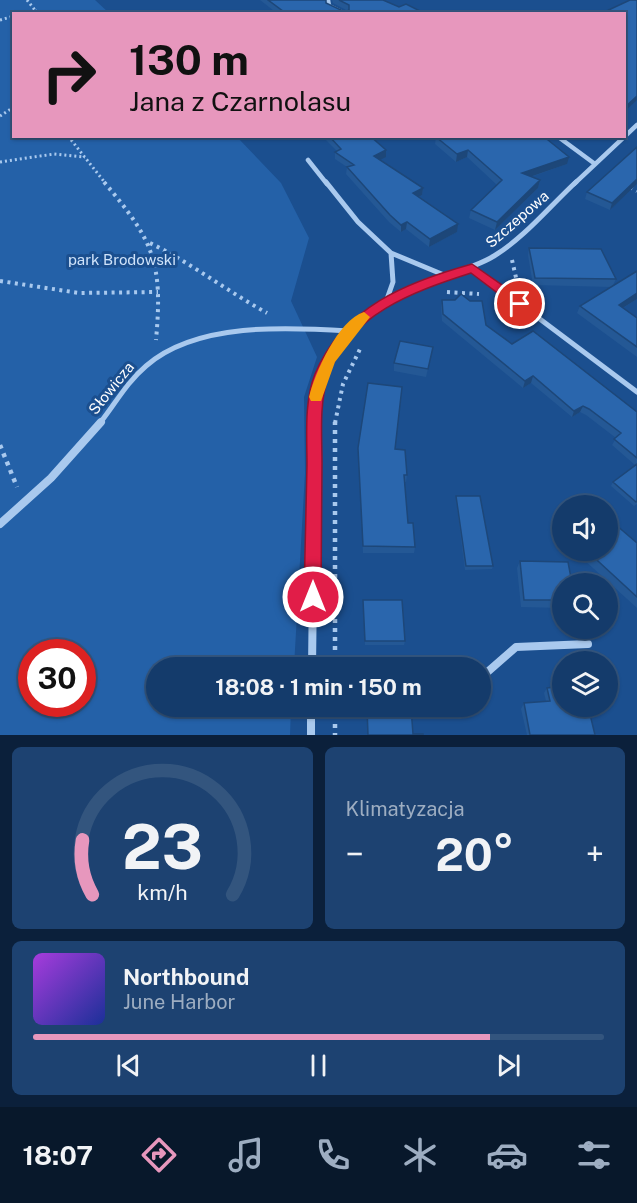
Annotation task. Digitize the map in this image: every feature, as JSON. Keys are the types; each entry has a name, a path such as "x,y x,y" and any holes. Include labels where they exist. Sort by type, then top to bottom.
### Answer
{"street":[{"path":"328,0 329,6 341,12"},
{"name":"Szczepowa","path":"626,135 637,125"},
{"path":"560,138 596,164"},
{"name":"Szczepowa","path":"312,657 315,407 321,375 329,359 349,331 387,300 445,275 472,268 507,247 623,138"},
{"path":"308,160 358,222 391,253 445,275"},
{"path":"387,300 393,282 391,253"},
{"path":"472,268 637,392"},
{"name":"Słowicza","path":"0,524 58,473 140,371 152,361 199,341 242,331 308,328 349,331"},
{"path":"491,669 516,647 588,644"},
{"path":"311,717 311,735"}],"path":[{"path":"27,0 38,12"},
{"path":"70,138 130,210 156,257 158,320 152,361"},
{"path":"0,162 54,154 85,158"},
{"path":"628,186 637,191"},
{"path":"150,243 183,259 233,294 273,315"},
{"path":"444,292 507,294 518,287 512,258"},
{"path":"0,281 59,292 124,296 158,292"},
{"path":"335,657 335,424 338,396 350,363 362,346"},
{"path":"0,445 24,504"},
{"path":"335,717 335,735"}],"green space":[{"name":"park Brodowski","path":"0,0 95,0 108,12 12,12 12,138 238,138 281,183 309,238 291,301 317,357 304,397 305,473 295,657 146,657 146,717 291,717 290,735 0,735"}],"building":[{"path":"268,0 326,0 326,3 345,12 284,12"},
{"path":"339,0 383,0 399,7 406,4 422,12 345,12 349,10 349,5"},
{"path":"630,0 637,0 637,96 626,106 626,12 604,12"},
{"path":"331,138 372,138 386,150 374,156 423,188 413,193 458,224 430,239 407,222 401,225 347,167 354,165 335,152 341,149"},
{"path":"437,138 545,138 569,157 522,173 540,180 497,222 471,210 502,180 468,150 457,154"},
{"path":"637,147 637,179 612,203 587,192"},
{"path":"529,248 601,249 616,279 535,278"},
{"path":"637,271 637,293 619,305 637,318 637,347 580,306"},
{"path":"461,294 470,301 482,301 486,325 512,344 533,331 637,412 637,458 614,439 621,433 589,409 583,406 574,411 533,376 525,381 443,314 442,300 455,300"},
{"path":"400,341 433,347 428,369 394,363"},
{"path":"368,383 402,387 395,449 405,450 407,475 404,475 408,523 413,523 415,547 363,546 358,448"},
{"path":"637,464 637,501 636,502 613,482"},
{"path":"456,496 480,496 493,566 466,566"},
{"path":"618,527 637,543 637,597 618,579 618,573 611,573 598,561 618,561"},
{"path":"520,561 568,562 570,573 552,573 552,600 524,600"},
{"path":"363,600 402,600 405,641 365,641"},
{"path":"552,687 552,717 591,717 595,735 530,735 524,703 550,701 547,688"},
{"path":"367,717 412,717 413,734 423,734 423,735 368,735"}],"slow traffic":[{"path":"316,397 321,375 329,359 349,331 364,317"}],"route":[{"path":"313,597 315,407 321,375 340,343 364,316 387,300 412,287 472,268 520,304"}]}
